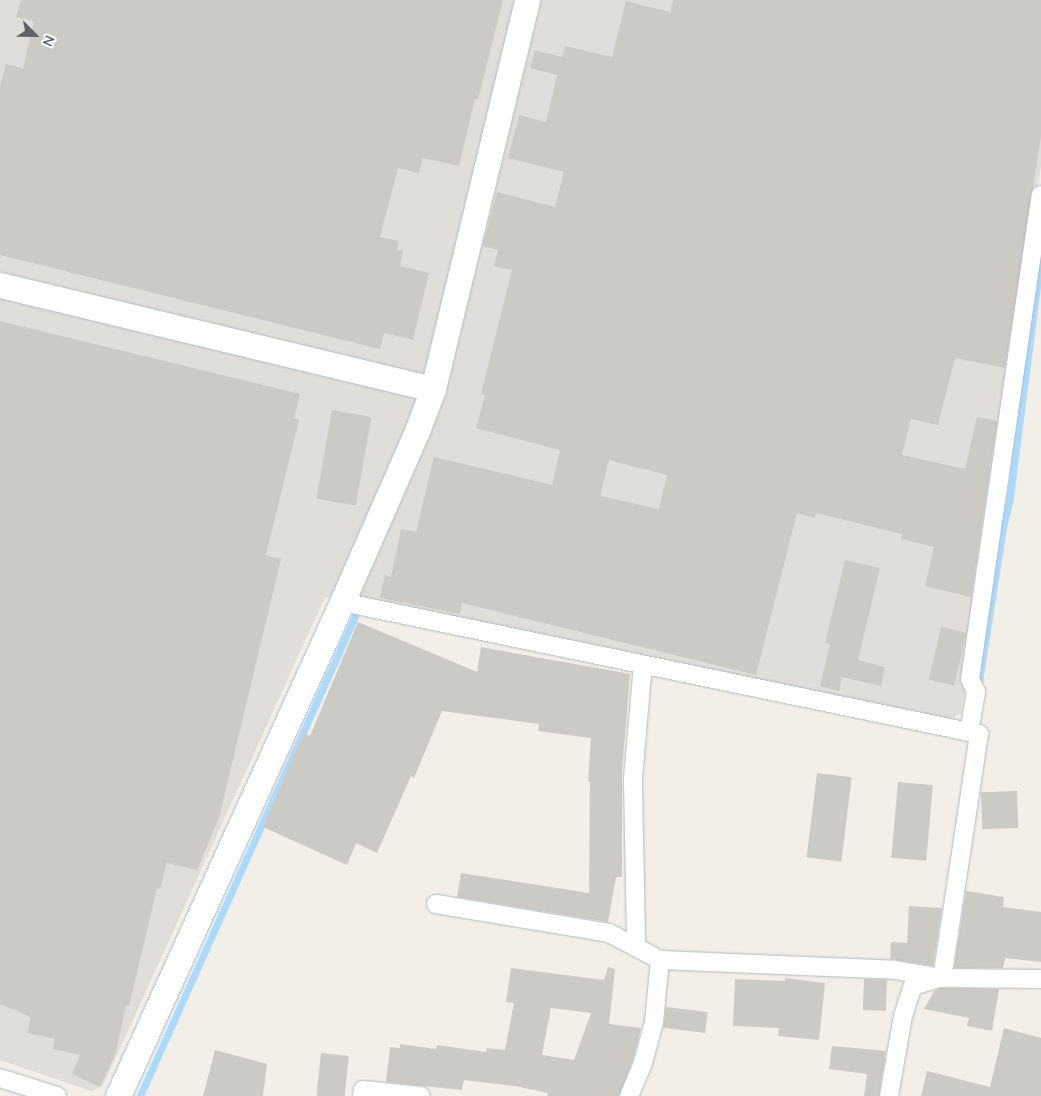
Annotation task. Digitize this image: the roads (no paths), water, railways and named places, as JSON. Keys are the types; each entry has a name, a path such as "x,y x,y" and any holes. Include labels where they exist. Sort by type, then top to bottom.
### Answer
{"street":[{"path":"118,1096 342,602 417,431 433,389 527,0"},
{"path":"969,732 976,692 970,679 1041,194"},
{"path":"0,285 433,389"},
{"path":"342,602 642,670 979,734 942,978"},
{"path":"633,945 636,938 633,778 642,670"},
{"path":"436,904 609,933 660,960 895,970 942,978 1041,979"},
{"path":"629,1096 643,1064 654,1022 660,960"},
{"path":"889,1096 903,1016 913,986 942,978"},
{"path":"0,1078 56,1096"},
{"path":"362,1096 363,1090 421,1096"}],"waterway":[{"path":"979,681 1003,528 1010,497 1041,256"},
{"path":"140,1096 358,610 362,611"}]}
